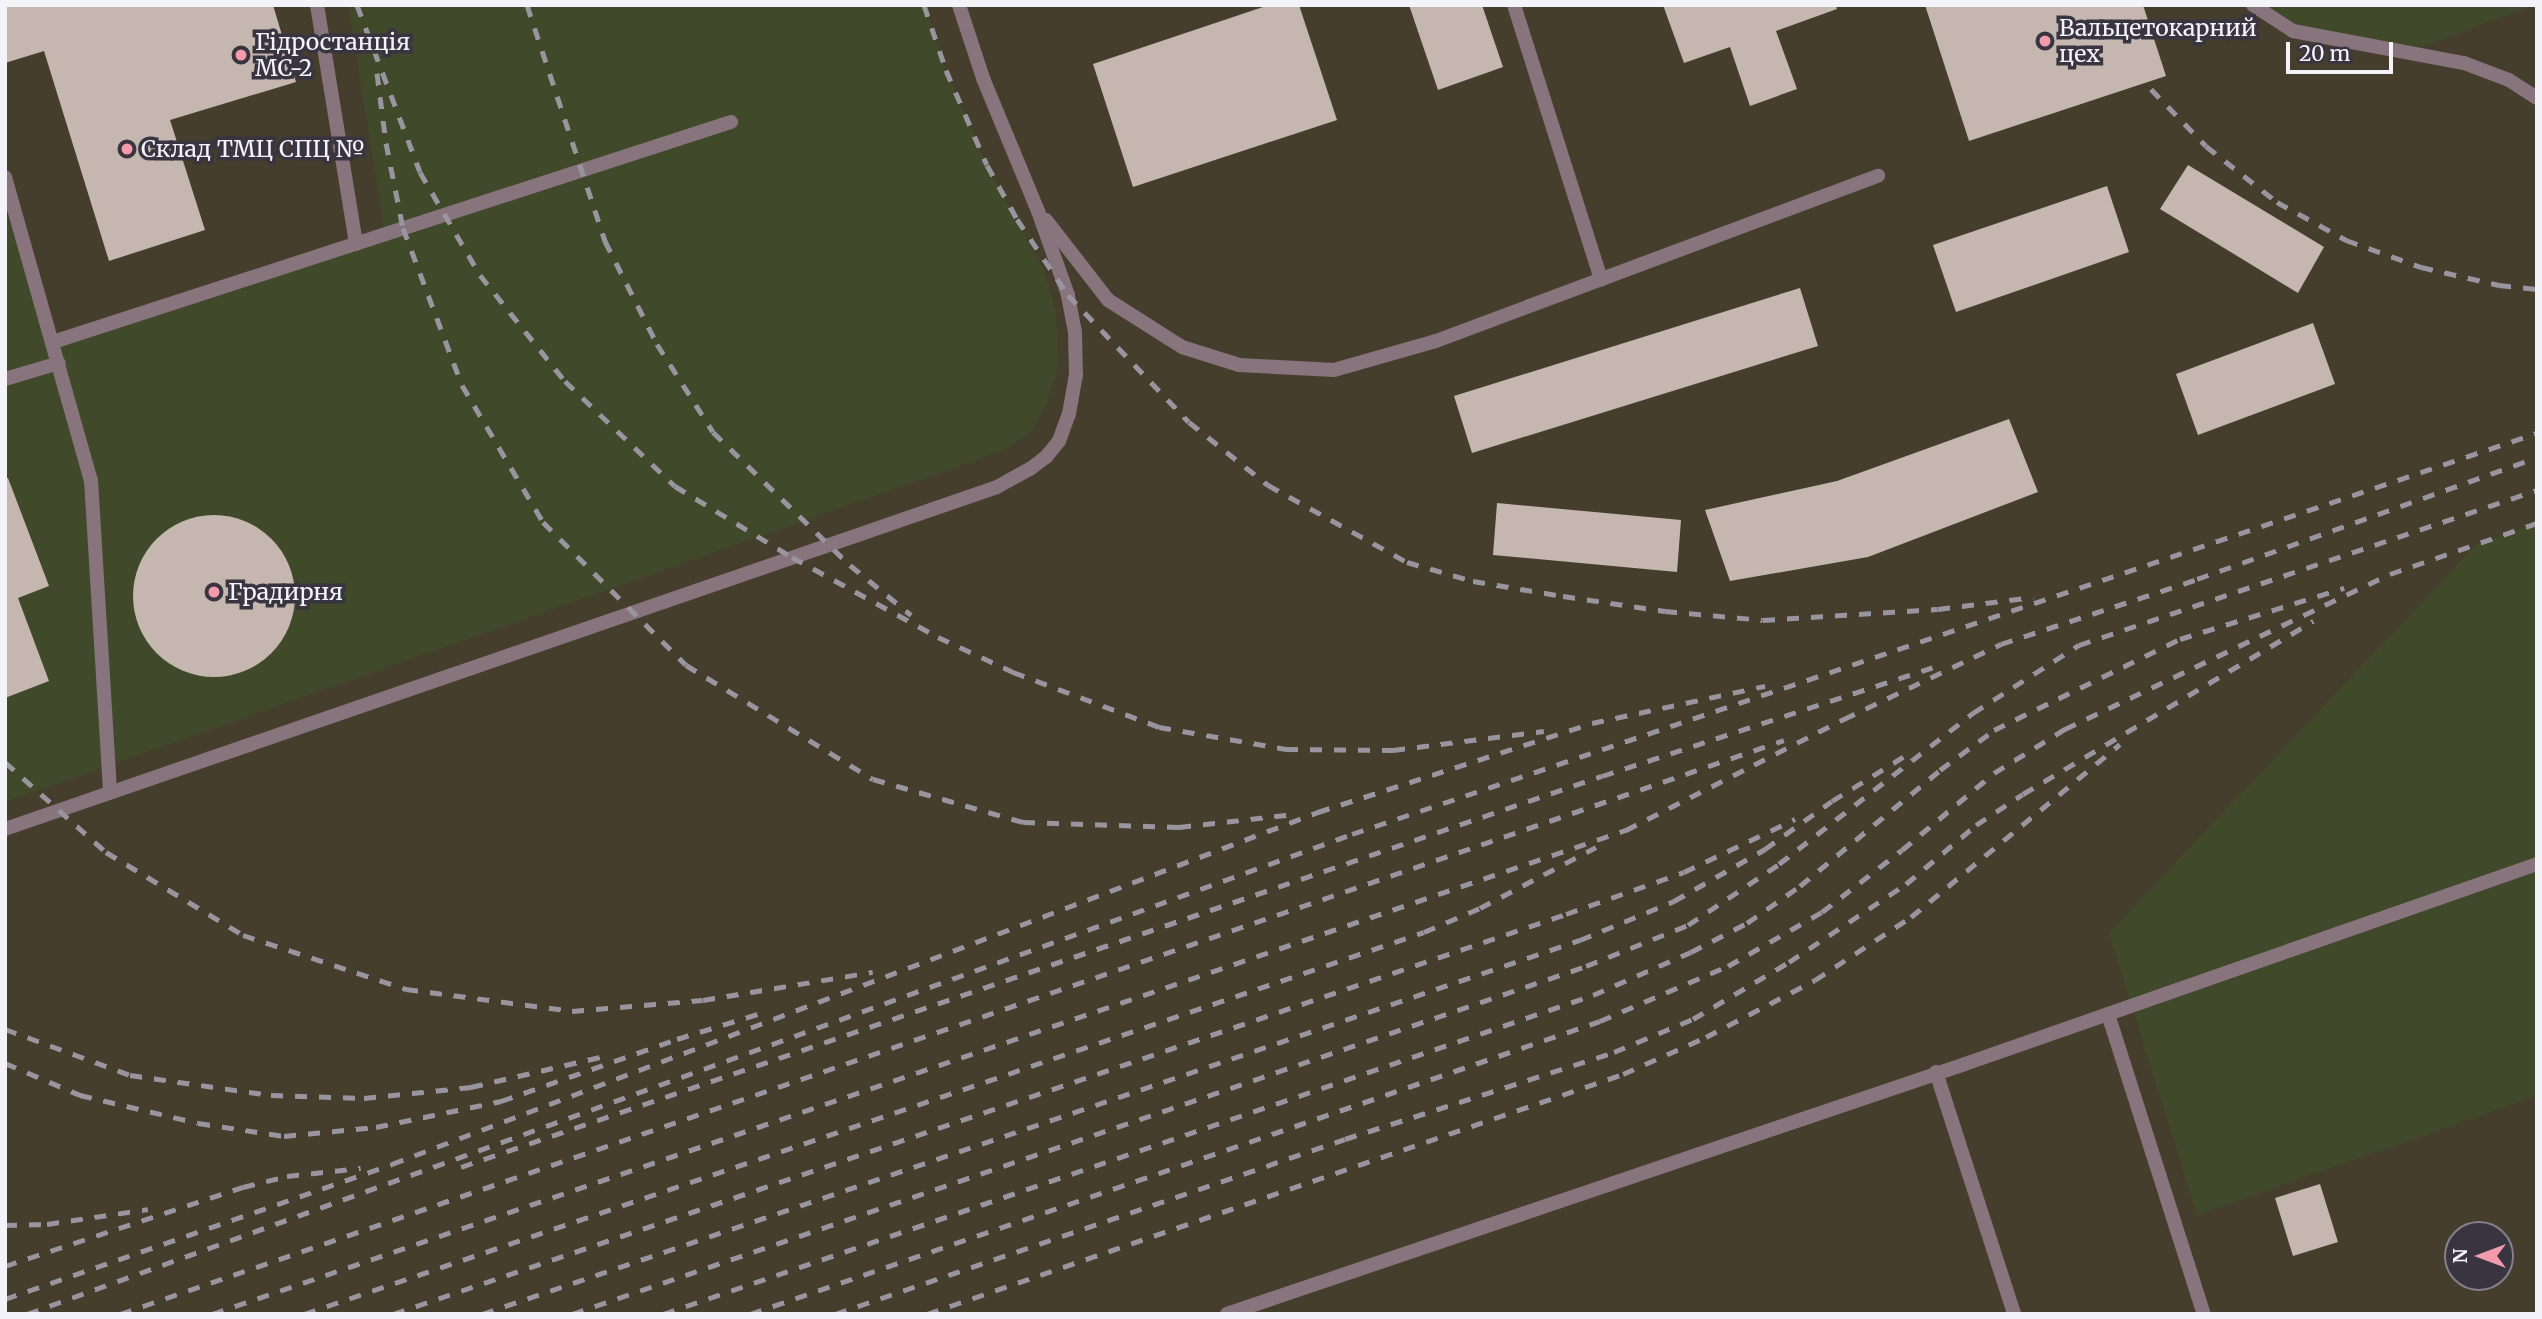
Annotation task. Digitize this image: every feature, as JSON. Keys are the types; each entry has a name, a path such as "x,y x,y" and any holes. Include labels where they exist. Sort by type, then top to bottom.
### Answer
{"lane":[{"path":"317,5 356,244"},
{"path":"5,829 997,487 1031,469 1059,441 1069,414 1076,376 1075,332 1068,295 1038,211 984,78 959,5"},
{"path":"1514,5 1601,280"},
{"path":"2253,5 2293,31 2464,63 2509,80 2537,98"},
{"path":"53,342 731,122"},
{"path":"1038,211 1108,300 1182,347 1239,365 1334,370 1436,341 1878,176"},
{"path":"5,177 90,480 110,792"},
{"path":"5,379 59,363"},
{"path":"1227,1314 2108,1014 2537,864"},
{"path":"2108,1014 2204,1314"},
{"path":"1936,1072 2014,1314"}],"shaded area":[{"path":"5,5 2537,5 2537,1314 5,1314"}],"green space":[{"path":"348,5 924,5 946,70 987,165 1044,271 1056,312 1058,344 1057,373 1046,404 1031,432 1005,450 5,802 5,177 53,341 385,234"},
{"path":"2253,5 2534,5 2406,53 2293,31"},
{"path":"2537,523 2537,1096 2197,1215 2109,933 2477,544"}],"building":[{"path":"5,5 273,5 296,82 170,120 205,230 109,261 44,51 5,63"},
{"path":"1269,5 1299,5 1337,120 1133,187 1093,64"},
{"path":"1409,5 1482,5 1503,67 1438,90"},
{"path":"1663,5 1836,5 1837,9 1776,31 1797,89 1750,106 1730,47 1684,63"},
{"name":"Вальцетокарний цех","path":"1925,5 2143,5 2166,76 1969,141"},
{"path":"2188,165 2324,247 2298,293 2160,209"},
{"path":"2107,186 2129,252 1956,312 1933,245"},
{"path":"1800,288 1818,346 1472,453 1454,396"},
{"path":"2313,323 2335,384 2198,435 2176,374"},
{"path":"2009,419 2038,492 1868,557 1730,581 1705,510 1837,481"},
{"path":"5,478 8,478 49,586 18,598 49,681 5,698"},
{"path":"1497,503 1681,520 1677,572 1493,555"},
{"name":"Градирня","path":"214,515 245,522 271,539 288,565 295,596 288,627 271,653 245,670 214,677 183,670 157,653 140,627 133,596 140,565 157,539 183,522"},
{"path":"2320,1184 2338,1242 2293,1256 2275,1198"}],"railway":[{"path":"357,5 420,172 480,275 565,381 675,486 792,557 938,637 1013,672 1159,727 1286,749 1393,750 1544,731"},
{"path":"527,5 605,241 657,344 713,432 850,565 911,615"},
{"path":"924,5 946,70 987,165 1017,219 1068,295 1189,422 1268,485 1407,562 1473,581 1563,596 1665,611 1763,620 1938,609 2033,597"},
{"path":"377,73 386,143 403,228 462,385 543,522 686,665 873,779 1023,822 1179,827 1294,814"},
{"path":"2151,89 2206,146 2277,202 2346,240 2421,267 2499,285 2537,289"},
{"path":"27,1314 1352,834 2537,433"},
{"path":"212,1314 1626,830 1844,719 2001,644 2197,579 2537,457"},
{"path":"572,1314 1586,966 1688,925 1779,864 1973,713 2079,645 2537,490"},
{"path":"750,1314 1600,1021 1728,966 1822,912 1994,773 2065,729 2390,574 2537,523"},
{"path":"663,1314 1593,995 1691,952 1747,923 1800,886 1940,770 1994,730 2180,639 2344,588"},
{"path":"835,1314 1345,1139 1614,1052 1693,1019 1789,962 1906,884 1976,825 2023,794 2313,621"},
{"path":"461,1167 1602,776 1936,666"},
{"path":"5,1299 392,1164 1318,812 1592,723 1765,686"},
{"path":"120,1314 1784,740"},
{"path":"927,1314 1623,1074 1706,1037 1815,980 1911,917 2120,744"},
{"path":"482,1314 1580,940 1674,901 1765,849 1832,801 1903,757"},
{"path":"5,762 106,852 243,935 406,989 572,1011 703,1000 873,972"},
{"path":"393,1314 1566,914 1684,872 1795,819"},
{"path":"304,1314 1424,932 1480,908 1596,847"},
{"path":"5,1063 80,1095 198,1123 284,1136 376,1127 501,1101 677,1039 761,1013"},
{"path":"5,1029 130,1075 271,1095 364,1098 471,1087 604,1056"},
{"path":"5,1266 243,1187 287,1176 361,1168"},
{"path":"5,1225 47,1224 148,1209"}],"place":[{"name":"Вальцетокарний цех","path":"2045,41"},
{"name":"Гідростанція МС-2","path":"241,55"},
{"name":"Склад ТМЦ СПЦ №","path":"127,149"},
{"name":"Градирня","path":"214,592"}]}
